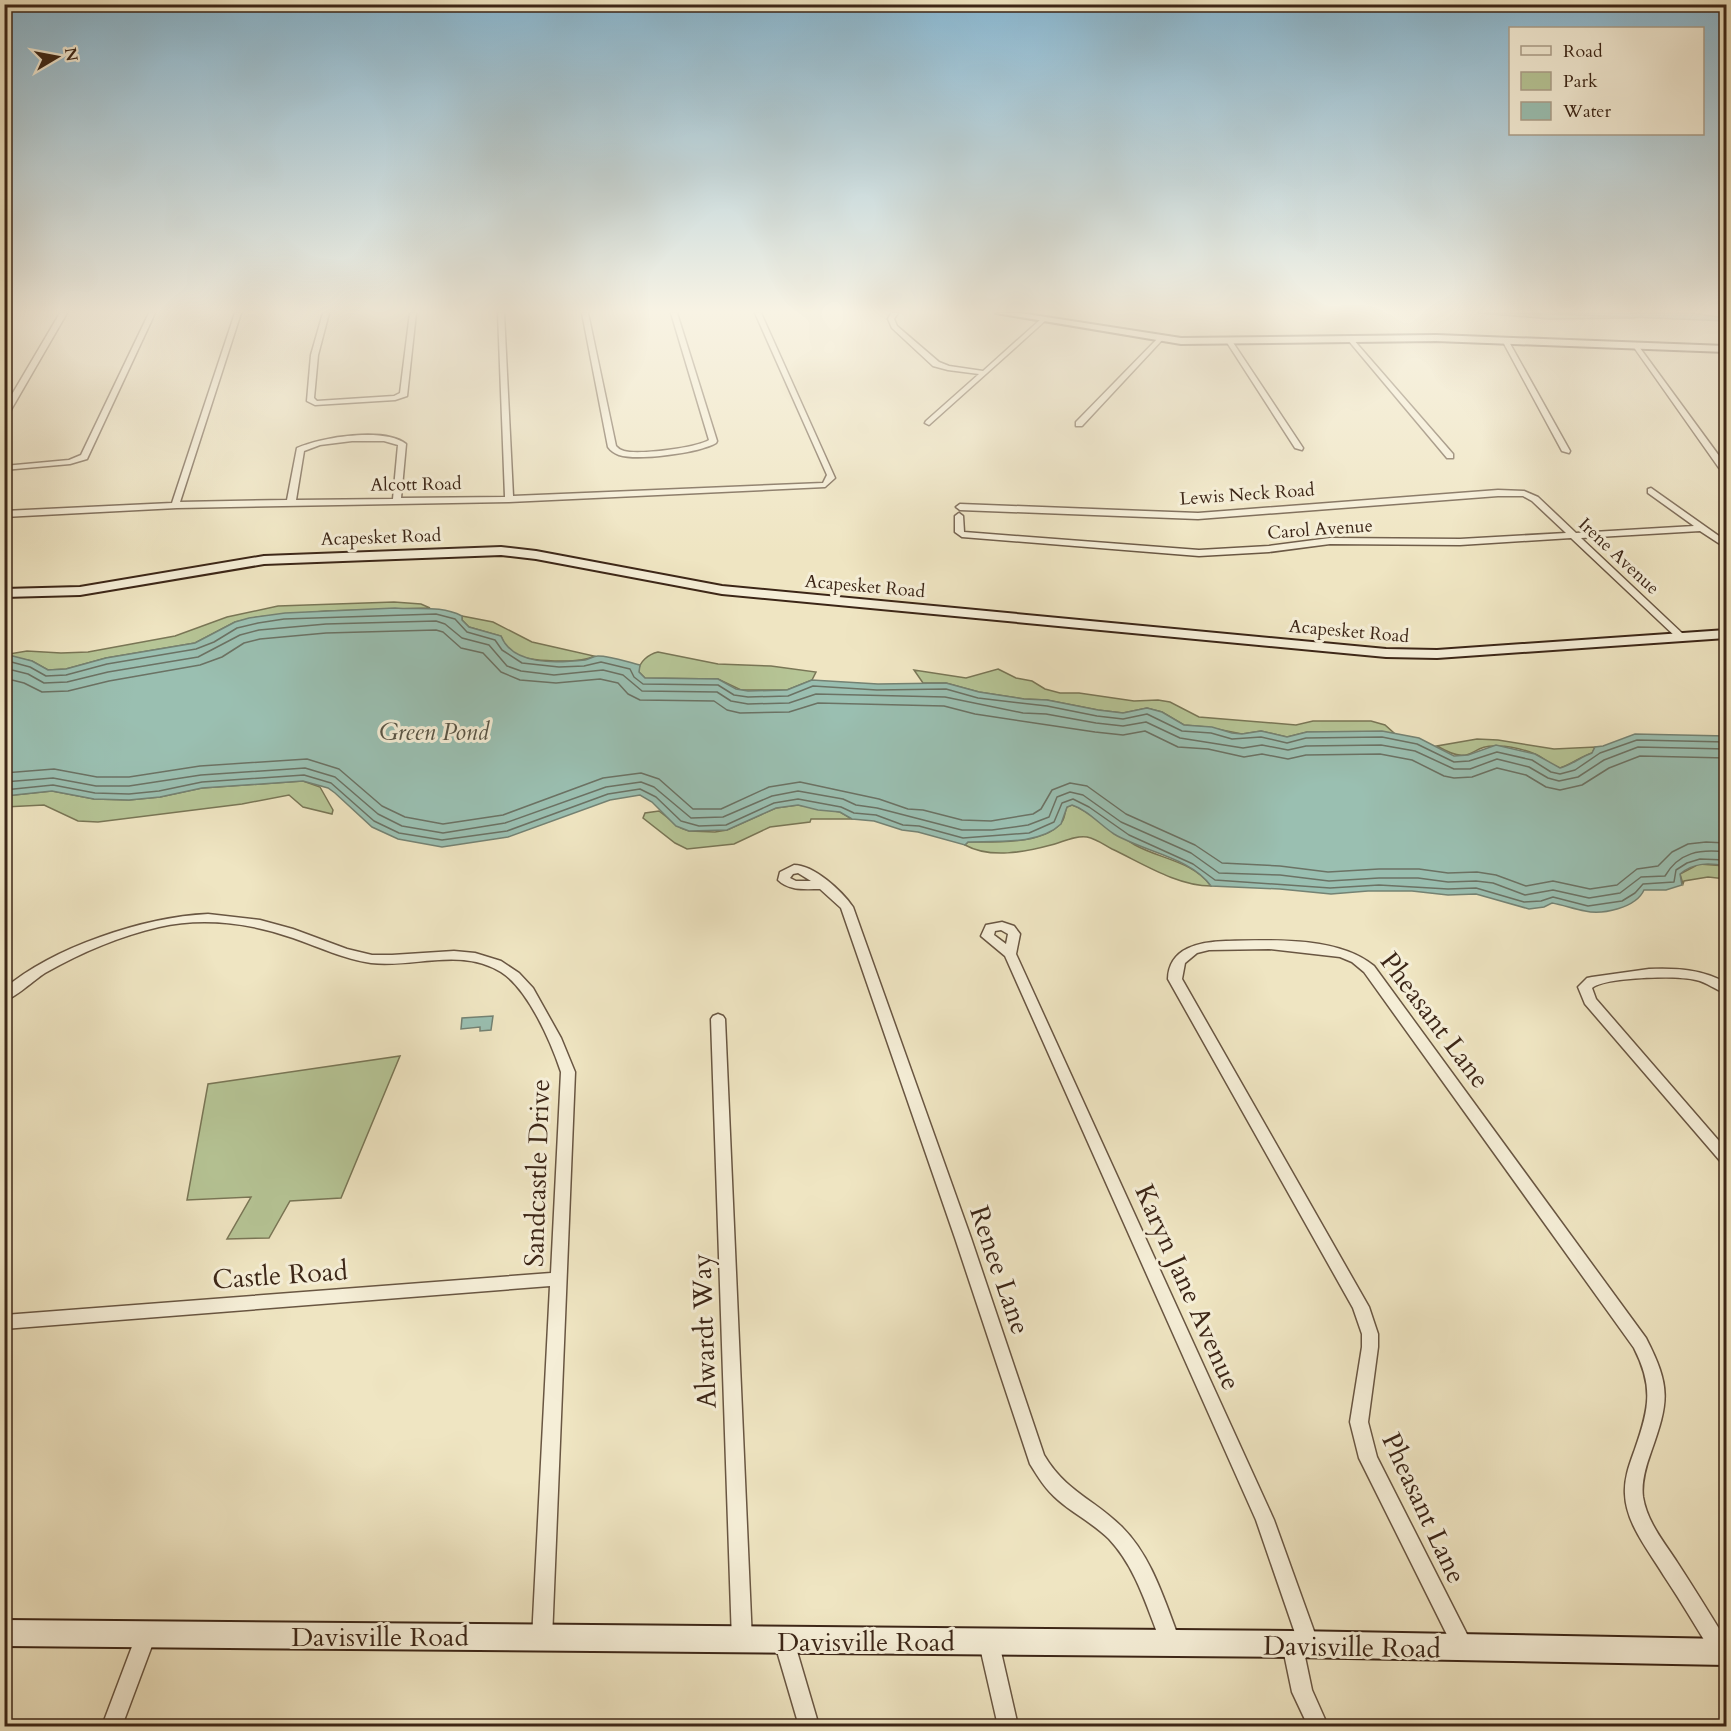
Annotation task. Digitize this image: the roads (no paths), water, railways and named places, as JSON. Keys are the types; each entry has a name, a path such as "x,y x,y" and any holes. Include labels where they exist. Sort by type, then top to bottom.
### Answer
{"main road":[{"name":"Acapesket Road","path":"4,593 80,591 246,562 501,551 530,554 722,590 1386,653 1437,654 1726,634"},
{"name":"Davisville Road","path":"4,1633 1301,1645 1724,1652"}],"street":[{"path":"4,415 16,394"},
{"path":"4,468 70,462 84,457 114,394"},
{"path":"175,505 211,394"},
{"path":"310,394 310,399 315,403 388,399 404,394"},
{"path":"504,394 509,499"},
{"path":"601,394 612,447 624,454 698,448 709,445 713,441 699,394"},
{"name":"Alcott Road","path":"4,514 175,505 509,499 828,483 831,475 794,394"},
{"path":"928,423 961,394"},
{"path":"1079,424 1108,394"},
{"path":"1264,394 1299,448"},
{"path":"1397,394 1450,456"},
{"path":"1535,394 1566,451"},
{"path":"1670,394 1722,466"},
{"path":"291,503 300,450 317,443 380,438 393,439 402,444 398,501"},
{"path":"1651,491 1726,545"},
{"name":"Lewis Neck Road","path":"960,511 1047,508 1189,516 1498,493 1524,494 1535,499"},
{"name":"Irene Avenue","path":"1535,499 1680,636"},
{"name":"Carol Avenue","path":"960,511 959,532 962,534 1174,552 1236,552 1346,541 1460,542 1700,528"},
{"name":"Renee Lane","path":"823,885 848,907 1036,1458 1058,1491 1107,1526 1124,1543 1146,1582 1172,1645"},
{"name":"Sandcastle Drive","path":"4,997 15,987 58,960 119,933 154,922 178,918 228,919 290,932 338,952 363,958 380,960 465,955 481,958 500,967 521,982 562,1052 568,1072 543,1639"},
{"name":"Pheasant Lane","path":"1464,1649 1372,1467 1362,1440 1360,1408 1370,1334 1361,1307 1175,979 1176,966 1181,959 1196,948 1217,944 1323,949 1351,956 1369,969 1640,1343 1650,1362 1659,1394 1658,1407 1633,1483 1635,1500 1653,1541 1724,1652"},
{"name":"Karyn Jane Avenue","path":"1010,954 1268,1527 1301,1645 1302,1692 1318,1726"},
{"path":"1726,989 1708,978 1685,973 1600,979 1592,981 1585,987 1590,1001 1726,1158"},
{"name":"Alwardt Way","path":"718,1019 742,1641"},
{"name":"Castle Road","path":"4,1322 559,1279"},
{"path":"112,1726 146,1635"},
{"path":"784,1641 809,1726"},
{"path":"989,1642 1008,1726"}],"water":[{"name":"Green Pond","path":"395,608 437,609 462,616 462,620 469,627 501,636 507,646 525,658 562,662 585,660 596,656 608,657 640,665 639,672 645,678 718,679 736,689 748,691 787,690 812,680 878,684 946,683 979,692 1047,700 1098,710 1123,713 1147,708 1162,712 1184,725 1212,727 1232,733 1261,731 1287,737 1307,732 1382,731 1419,738 1454,756 1468,755 1496,745 1535,754 1560,768 1592,753 1595,747 1635,734 1726,736 1726,866 1696,865 1680,874 1682,885 1666,890 1644,890 1640,896 1626,906 1609,911 1592,912 1552,903 1544,907 1529,909 1476,894 1368,891 1331,894 1211,886 1191,868 1114,834 1089,814 1072,805 1067,807 1061,824 1041,836 1017,840 968,842 965,845 874,821 852,819 840,812 798,805 776,808 727,830 689,831 676,826 652,802 640,795 610,800 508,837 442,847 398,839 372,827 328,788 303,781 202,788 160,797 129,800 94,799 52,791 5,796 5,654 32,661 48,670 66,669 106,658 195,643 235,622 249,618 285,613"},
{"path":"493,1016 491,1030 480,1031 480,1027 461,1029 462,1018"}]}
